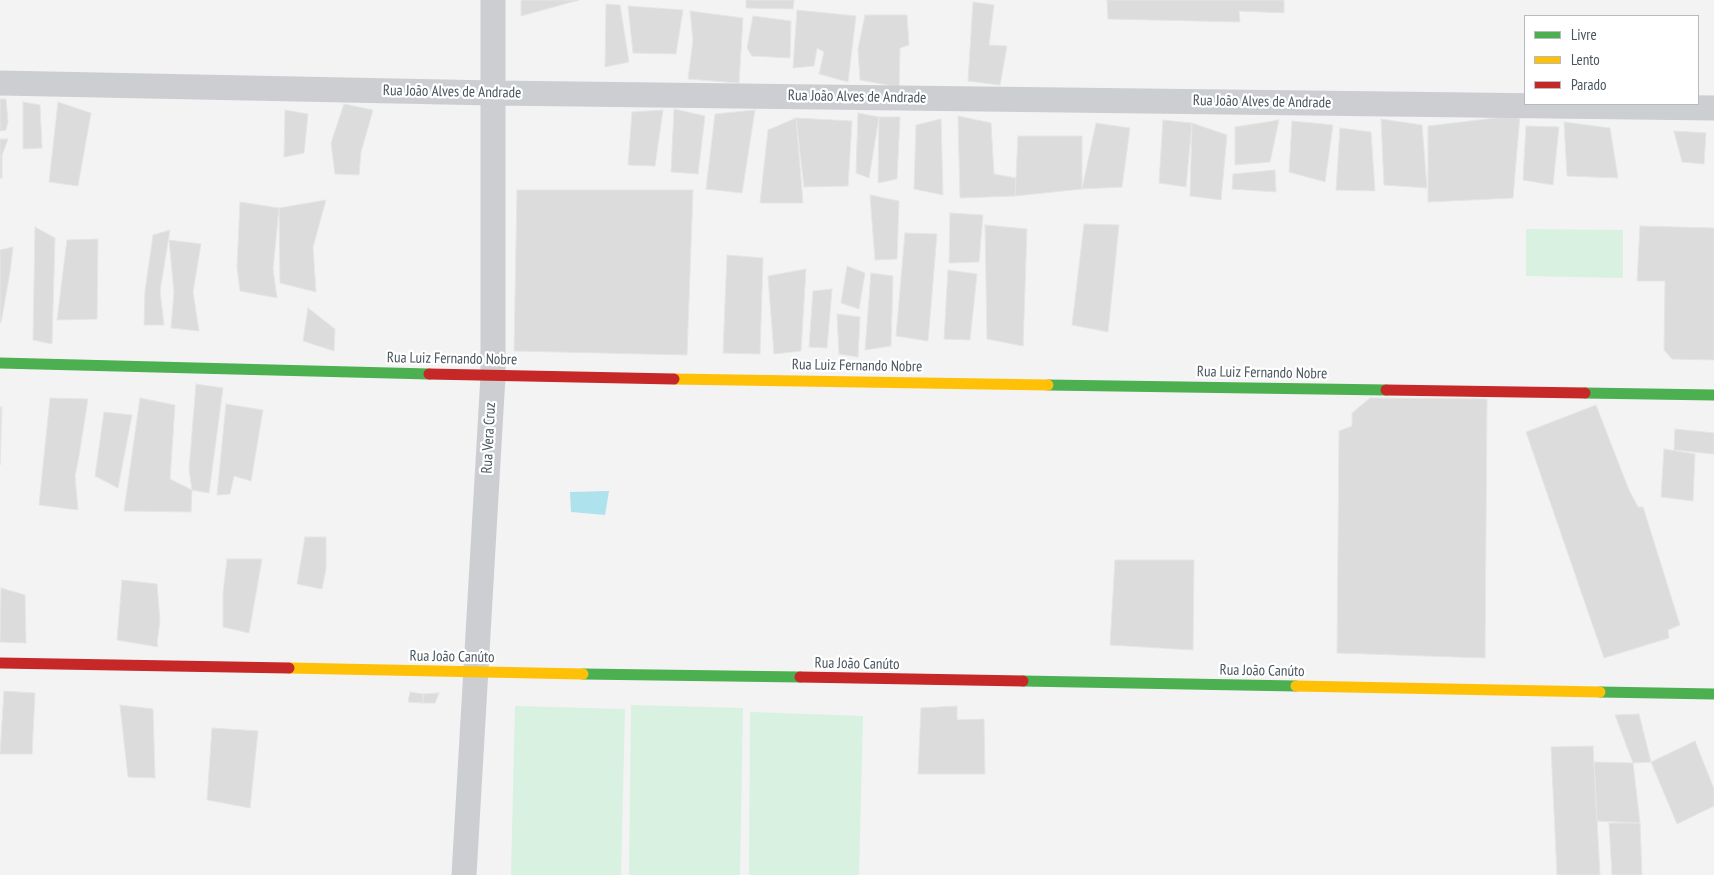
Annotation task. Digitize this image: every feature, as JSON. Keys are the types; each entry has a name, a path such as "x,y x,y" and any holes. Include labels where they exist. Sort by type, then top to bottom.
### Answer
{"street":[{"name":"Rua Vera Cruz","path":"464,875 474,672 493,376 493,0"},
{"name":"Rua João Alves de Andrade","path":"0,83 494,93 1714,108"},
{"name":"Rua Luiz Fernando Nobre","path":"0,363 493,376 1714,395"},
{"name":"Rua João Canúto","path":"0,663 1714,694"}],"green space":[{"path":"1526,229 1623,230 1623,278 1526,276"},
{"path":"631,705 743,708 740,875 629,875"},
{"path":"515,706 625,709 621,875 511,875"},
{"path":"750,712 863,716 859,875 749,875"}],"water":[{"path":"609,491 605,515 571,512 570,492"}],"building":[{"path":"521,0 579,0 521,16"},
{"path":"746,0 794,0 793,9 746,8"},
{"path":"1107,0 1284,0 1284,13 1239,11 1240,22 1108,19"},
{"path":"973,2 994,5 989,45 1007,46 1000,85 968,81"},
{"path":"606,4 620,5 629,62 605,67"},
{"path":"628,6 683,10 676,54 633,53"},
{"path":"797,10 856,16 848,82 819,74 824,52 817,48 814,66 793,68"},
{"path":"690,11 743,18 739,83 688,79 693,40"},
{"path":"865,15 907,15 909,45 900,48 899,87 860,80 858,49"},
{"path":"753,16 791,21 790,58 752,56 747,48"},
{"path":"0,99 6,99 8,121 6,130 0,131"},
{"path":"23,102 40,105 42,148 23,149"},
{"path":"58,102 91,113 78,186 49,182"},
{"path":"344,104 373,110 361,152 359,175 335,174 331,143"},
{"path":"674,109 705,116 698,174 671,172"},
{"path":"285,110 308,114 304,153 284,157"},
{"path":"663,110 655,166 628,165 632,112"},
{"path":"755,110 742,193 706,189 715,114"},
{"path":"858,113 879,117 869,178 856,173"},
{"path":"1520,115 1513,198 1428,202 1428,126"},
{"path":"958,116 991,123 994,174 1016,178 1015,196 960,198"},
{"path":"879,117 900,117 897,179 878,183"},
{"path":"796,118 852,121 848,186 804,187"},
{"path":"796,118 803,203 760,203 768,130"},
{"path":"941,119 943,195 914,189 916,125"},
{"path":"1381,119 1422,125 1427,188 1384,185"},
{"path":"1163,120 1192,123 1186,187 1159,183"},
{"path":"1279,120 1270,162 1235,165 1235,127"},
{"path":"1292,121 1333,125 1325,182 1289,172"},
{"path":"1564,122 1610,128 1618,178 1567,176"},
{"path":"1096,123 1130,128 1122,187 1082,189"},
{"path":"1192,123 1227,135 1221,200 1190,196"},
{"path":"1526,126 1559,127 1553,185 1523,180"},
{"path":"1340,128 1371,132 1375,191 1336,190"},
{"path":"1674,131 1706,133 1704,164 1682,162"},
{"path":"1018,136 1082,136 1082,189 1015,196"},
{"path":"0,139 8,139 2,155 2,178 0,178"},
{"path":"1275,170 1276,192 1232,189 1233,174"},
{"path":"517,190 693,190 687,355 514,351"},
{"path":"870,195 899,201 897,259 875,260"},
{"path":"326,200 313,247 316,292 280,283 279,208"},
{"path":"240,202 279,208 273,269 277,298 240,291 237,267"},
{"path":"950,213 983,215 979,262 949,263"},
{"path":"1084,224 1119,225 1108,332 1072,325"},
{"path":"985,225 1027,229 1023,346 987,339"},
{"path":"1640,226 1714,228 1714,360 1672,359 1664,350 1665,281 1637,281"},
{"path":"35,227 55,238 52,344 33,340"},
{"path":"170,230 160,291 164,325 144,325 145,291 153,235"},
{"path":"905,233 937,234 928,341 896,336"},
{"path":"98,239 97,319 57,320 67,240"},
{"path":"169,240 201,244 193,292 199,331 171,328 174,292"},
{"path":"13,247 10,272 1,323 0,250"},
{"path":"727,255 763,258 760,354 723,353"},
{"path":"847,266 865,273 859,309 841,303"},
{"path":"806,269 801,351 774,354 768,276"},
{"path":"948,270 977,274 970,340 944,339"},
{"path":"871,273 893,276 891,346 865,350"},
{"path":"832,289 827,348 809,347 813,291"},
{"path":"308,308 335,329 334,351 303,341"},
{"path":"837,314 860,317 858,357 839,354"},
{"path":"196,384 223,388 209,493 192,490 189,470"},
{"path":"50,398 88,399 75,476 78,510 39,505"},
{"path":"140,398 175,405 170,479 192,490 191,512 124,511"},
{"path":"1370,398 1487,399 1485,658 1337,653 1339,431 1352,426 1352,413"},
{"path":"226,404 263,410 251,481 234,476 230,494 217,495"},
{"path":"1596,405 1629,490 1638,507 1643,507 1680,625 1668,630 1669,638 1604,658 1526,432"},
{"path":"0,407 2,407 0,465"},
{"path":"104,412 132,415 118,488 95,476"},
{"path":"1675,429 1714,433 1714,454 1674,450"},
{"path":"1664,449 1695,454 1693,501 1661,497"},
{"path":"305,537 326,537 326,569 322,589 297,584"},
{"path":"227,559 262,559 249,633 223,627 223,593"},
{"path":"1115,560 1194,560 1193,650 1110,645"},
{"path":"122,580 157,584 160,621 158,647 117,640"},
{"path":"1,588 25,595 26,643 0,642"},
{"path":"4,691 35,693 32,754 0,754"},
{"path":"410,692 423,694 423,703 408,702"},
{"path":"439,693 435,703 423,703 423,694"},
{"path":"120,705 153,709 155,778 128,777"},
{"path":"957,706 957,720 984,719 985,774 918,774 921,708"},
{"path":"1639,714 1651,762 1633,763 1615,715"},
{"path":"212,728 258,731 250,808 207,800"},
{"path":"1695,741 1714,789 1714,806 1677,824 1651,762"},
{"path":"1593,746 1600,875 1557,875 1551,747"},
{"path":"1594,762 1633,763 1640,823 1597,821"},
{"path":"1609,823 1640,823 1642,875 1612,875"}],"traffic: fast":[{"path":"0,363 429,374"},
{"path":"1048,385 1386,390"},
{"path":"1585,393 1714,395"},
{"path":"583,674 800,677"},
{"path":"1023,681 1296,686"},
{"path":"1600,692 1714,694"}],"traffic: slow":[{"path":"674,379 1048,385"},
{"path":"289,668 583,674"},
{"path":"1296,686 1600,692"}],"traffic: jam":[{"path":"429,374 674,379"},
{"path":"1386,390 1585,393"},
{"path":"0,663 289,668"},
{"path":"800,677 1023,681"}]}
